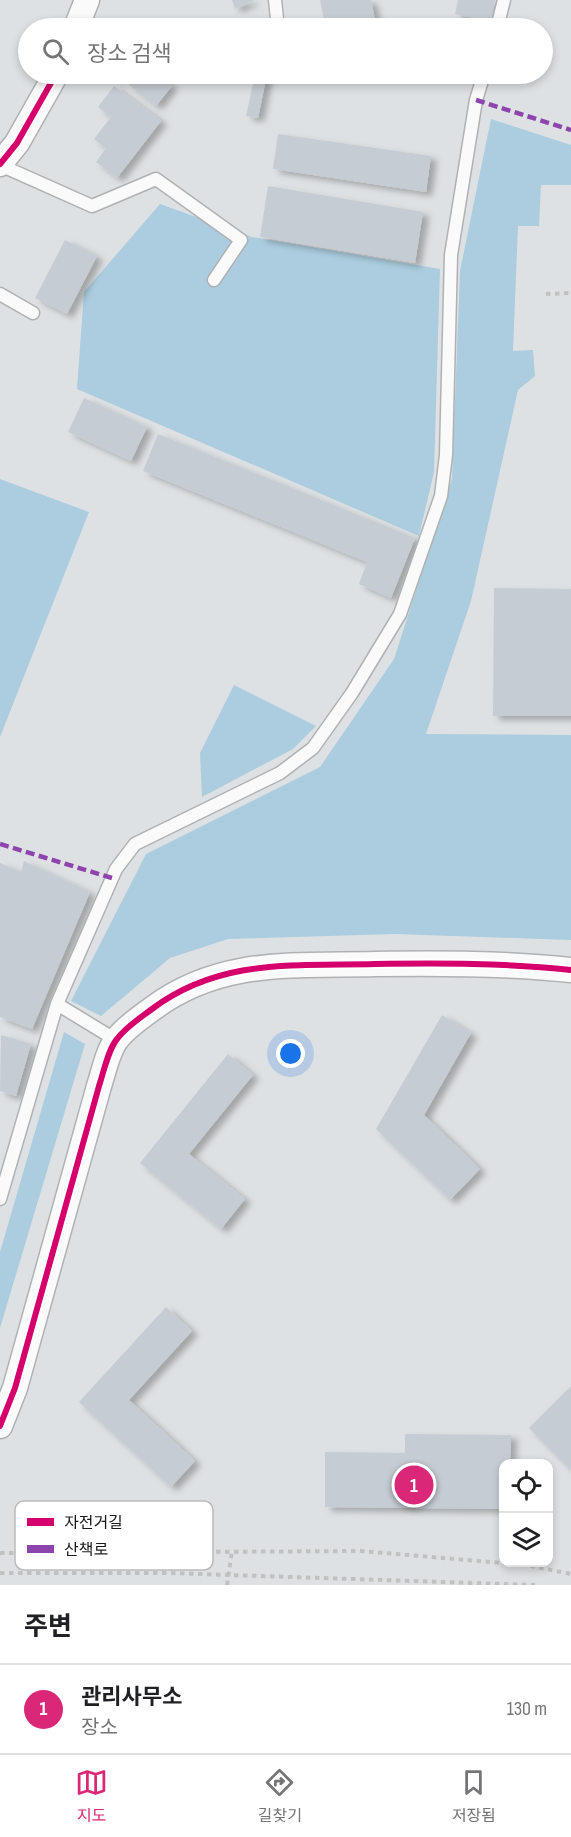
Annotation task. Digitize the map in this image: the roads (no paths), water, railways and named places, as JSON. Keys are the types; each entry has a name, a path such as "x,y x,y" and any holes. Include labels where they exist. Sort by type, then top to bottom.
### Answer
{"street":[{"path":"80,18 87,0"},
{"path":"0,164 17,143 50,84"},
{"path":"0,1426 15,1388 99,1086 116,1040 174,993 210,976 256,966 428,964 537,966 571,970"}],"lane":[{"path":"275,0 277,18"},
{"path":"500,18 504,0"},
{"path":"0,1199 57,1004 116,869 135,844 280,773 313,748 352,693 400,614 441,496 446,455 451,255 476,99 481,84"},
{"path":"0,164 92,206 156,179 241,240 214,280"},
{"path":"0,294 33,313"},
{"path":"57,1004 116,1040"}],"place":[{"name":"관리사무소","path":"414,1485"}]}
